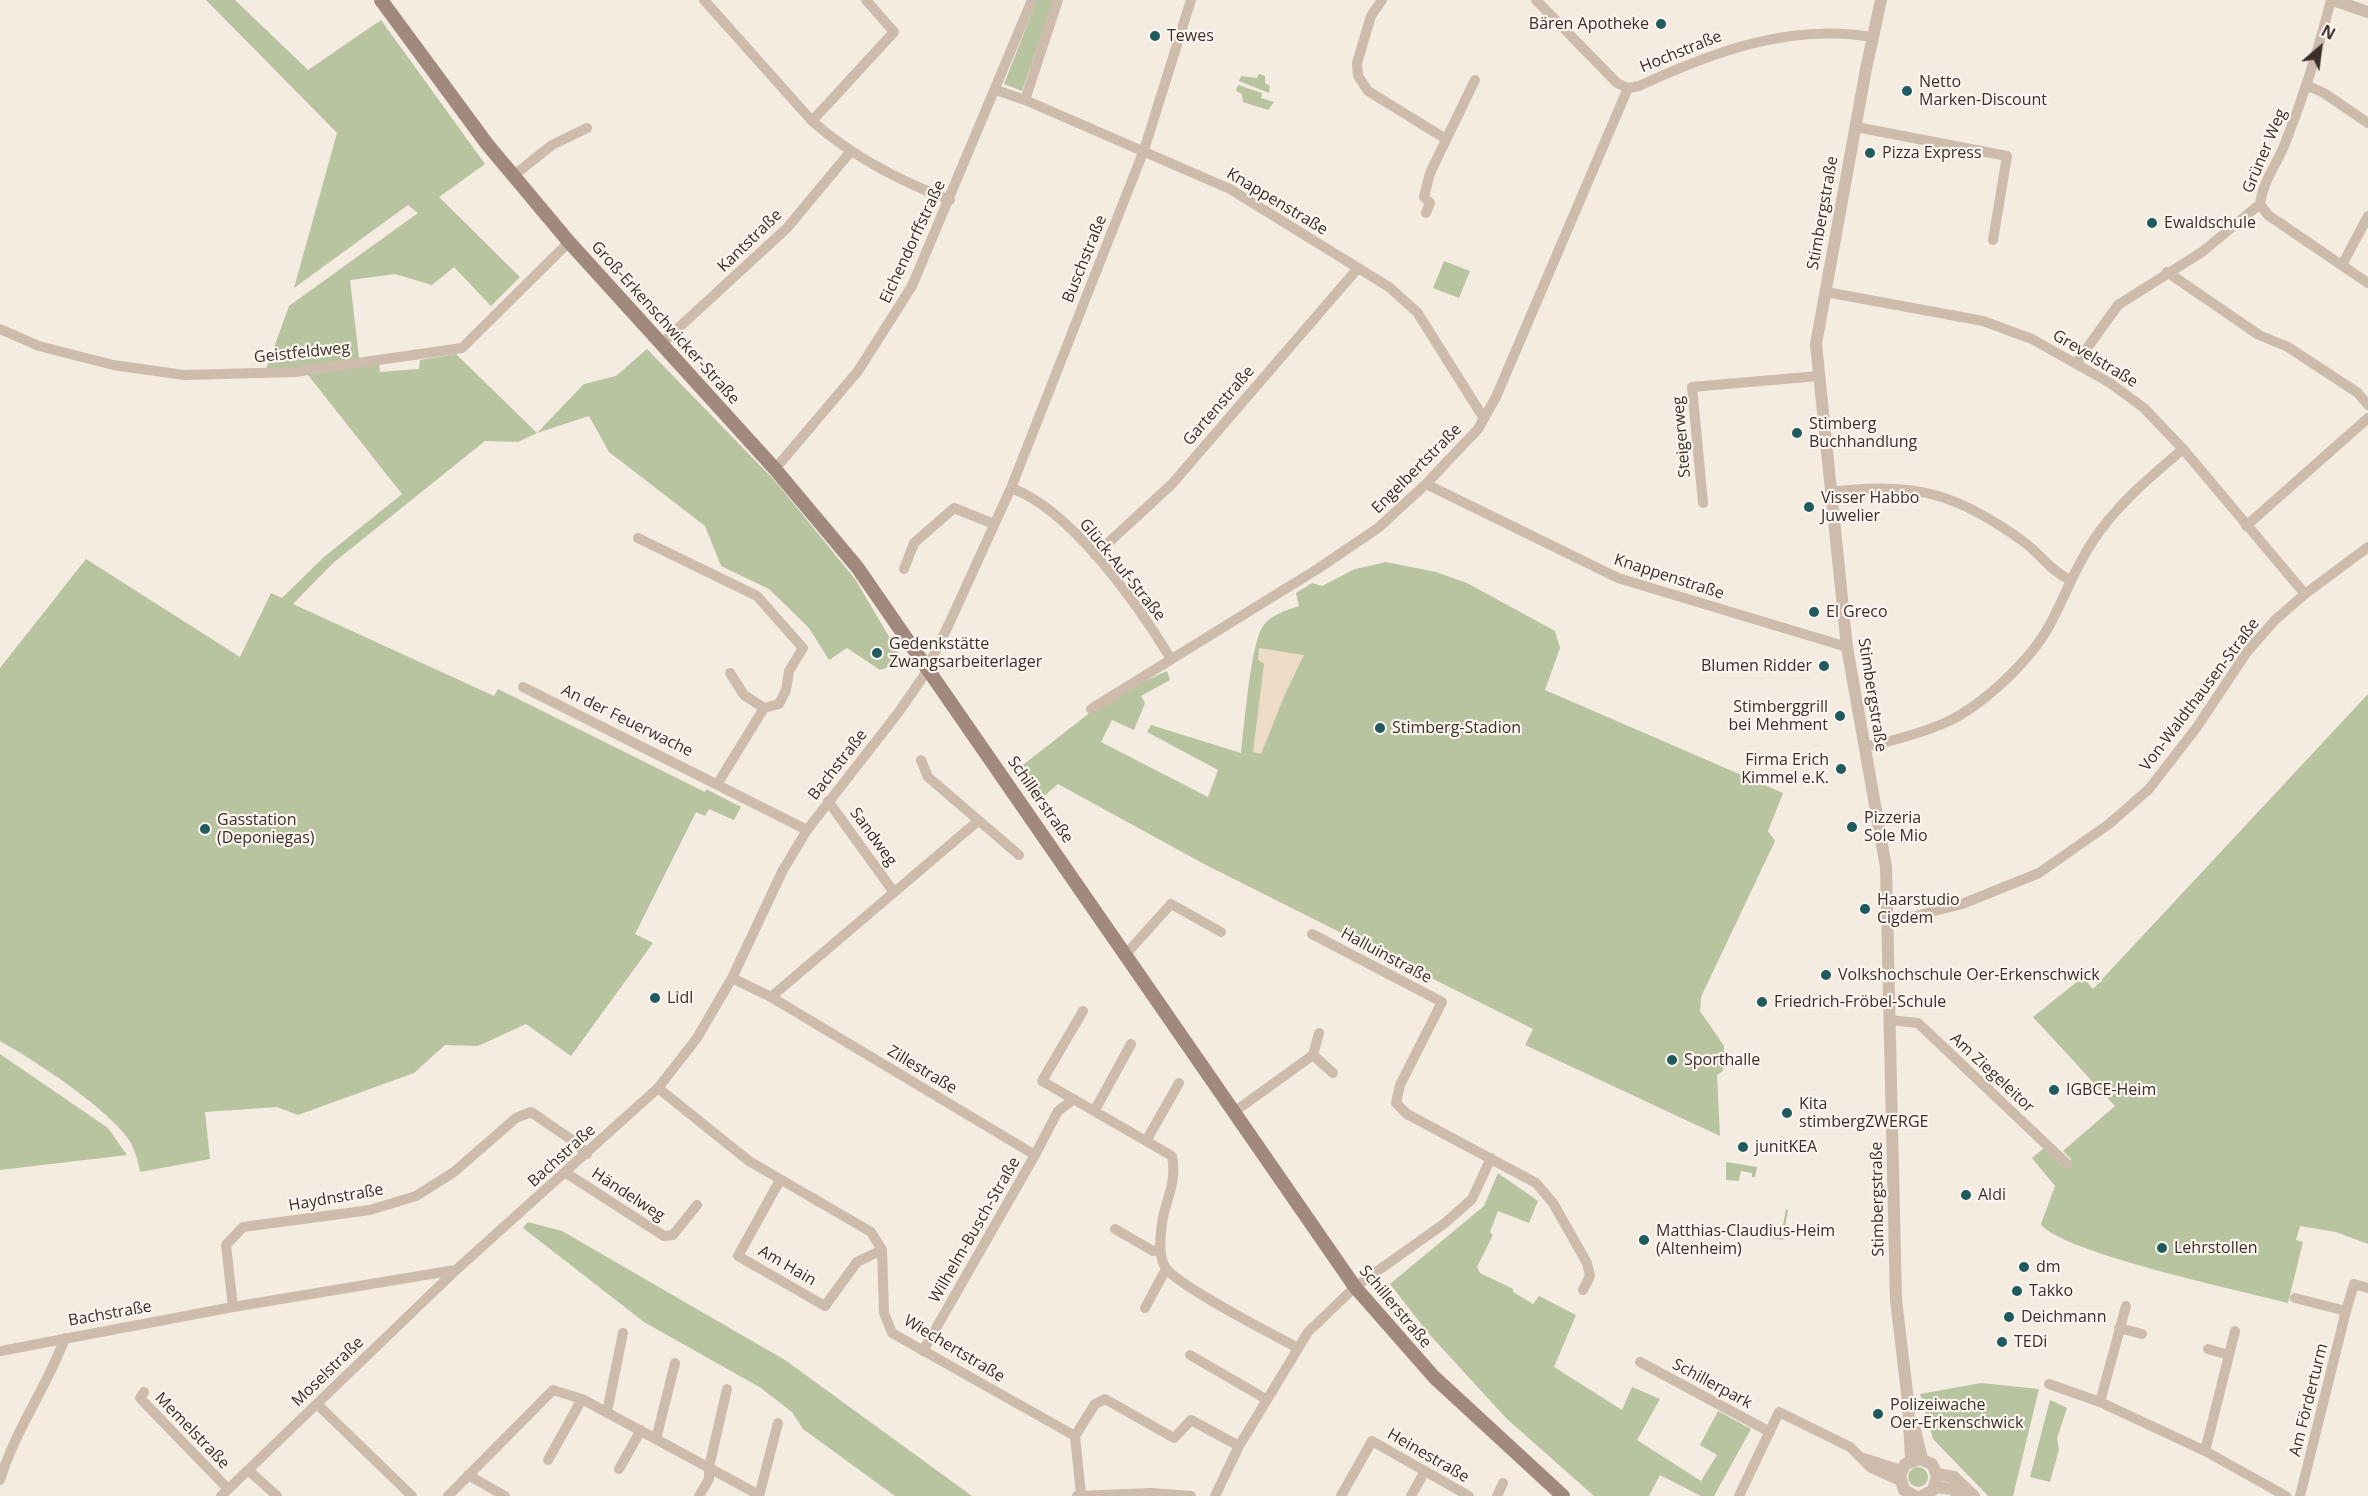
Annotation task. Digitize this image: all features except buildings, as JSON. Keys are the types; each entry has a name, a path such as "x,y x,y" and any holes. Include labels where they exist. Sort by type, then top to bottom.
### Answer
{"main road":[{"name":"Groß-Erkenschwicker-Straße","path":"381,0 513,176 660,344 775,469 857,567 927,666"},
{"name":"Schillerstraße","path":"927,666 1354,1287 1434,1377 1563,1496"}],"street":[{"path":"704,0 812,121 873,167 950,200"},
{"path":"812,121 894,32 866,0"},
{"name":"Eichendorffstraße","path":"775,469 858,371 888,329 912,286 1032,0"},
{"path":"1025,100 1058,0"},
{"name":"Buschstraße","path":"927,666 1011,488 1144,150 1191,0"},
{"path":"1382,0 1371,16 1357,63 1358,76 1368,91 1446,139"},
{"name":"Hochstraße","path":"1536,0 1617,83 1628,88 1639,86 1704,57 1759,41 1820,33 1872,37"},
{"name":"Stimbergstraße","path":"1881,0 1872,37 1816,344 1847,647 1886,867 1889,1020 1893,1089 1896,1300 1917,1459"},
{"path":"2332,0 2368,12"},
{"name":"Grüner Weg","path":"2077,362 2118,305 2202,252 2260,204 2262,189 2283,150 2308,86 2332,0"},
{"path":"1426,213 1430,203 1424,197 1430,173 1475,80"},
{"path":"2308,86 2324,93 2368,123"},
{"name":"Engelbertstraße","path":"1091,709 1319,568 1378,528 1426,484 1478,429 1496,397 1628,88"},
{"name":"Knappenstraße","path":"996,90 1144,150 1230,189 1389,287 1417,312 1483,417"},
{"path":"1856,127 2007,156 1993,240"},
{"path":"513,176 552,145 586,128"},
{"name":"Kantstraße","path":"660,344 787,228 851,151"},
{"path":"2260,204 2268,216 2368,283"},
{"path":"2342,265 2368,216"},
{"name":"Geistfeldweg","path":"0,328 39,346 113,365 184,375 295,372 462,348 569,242"},
{"name":"Gartenstraße","path":"1095,555 1172,484 1358,268"},
{"path":"2167,272 2259,335 2288,346 2358,393 2368,405"},
{"name":"Grevelstraße","path":"1826,292 1983,321 2032,339 2077,362 2144,408 2183,449 2305,594"},
{"name":"Steigerweg","path":"1703,503 1692,387 1819,376"},
{"path":"2246,526 2368,418"},
{"path":"1864,747 1910,737 1949,721 1983,698 2030,652 2049,627 2070,580 2092,542 2125,500 2183,449"},
{"name":"Knappenstraße","path":"1426,484 1618,579 1847,647"},
{"name":"Glück-Auf-Straße","path":"1011,488 1022,492 1073,530 1095,555 1171,659"},
{"path":"1830,492 1894,488 1945,497 1971,507 2001,525 2032,548 2060,576 2070,580"},
{"path":"904,569 914,543 954,508 994,524"},
{"path":"638,538 757,596 803,648 789,671 786,690 779,704 764,708 718,783"},
{"name":"Von-Waldthausen-Straße","path":"1888,923 1962,904 2038,873 2109,824 2149,789 2197,727 2247,652 2275,620 2305,594 2368,547"},
{"name":"Bachstraße","path":"0,1351 456,1270 658,1088 698,1038 732,978 783,870 807,830 898,713 927,666"},
{"path":"730,673 744,695 764,708"},
{"name":"An der Feuerwache","path":"523,687 718,783 807,830"},
{"path":"921,760 928,777 1019,855"},
{"name":"Sandweg","path":"828,801 893,891"},
{"path":"771,997 978,821"},
{"path":"1126,954 1171,903 1221,932"},
{"name":"Halluinstraße","path":"1312,934 1442,1002 1400,1085 1396,1103 1407,1114 1536,1183 1553,1203 1587,1263 1590,1276 1583,1290"},
{"name":"Zillestraße","path":"732,978 771,997 1035,1155"},
{"path":"1083,1011 1042,1081 1172,1156 1176,1174 1161,1227 1160,1249 1166,1269 1195,1289 1296,1347"},
{"name":"Am Ziegeleitor","path":"1889,1020 1918,1023 2067,1164"},
{"path":"1234,1112 1313,1055 1319,1033"},
{"path":"1095,1110 1131,1044"},
{"path":"1313,1055 1333,1073"},
{"path":"1146,1141 1179,1083"},
{"path":"658,1088 749,1161 861,1224 871,1232 882,1250"},
{"path":"1035,1155 1059,1111 1074,1099"},
{"name":"Haydnstraße","path":"233,1308 226,1245 243,1227 370,1210 416,1196 454,1172 516,1118 531,1112 572,1140 587,1154"},
{"name":"Wilhelm-Busch-Straße","path":"923,1351 1035,1155"},
{"path":"1215,1496 1239,1446 1296,1347 1322,1315 1354,1287 1445,1223 1472,1199 1491,1158"},
{"name":"Händelweg","path":"566,1173 664,1236 672,1235 697,1205"},
{"name":"Am Hain","path":"780,1180 738,1256 825,1306 857,1262 882,1250"},
{"path":"1115,1229 1153,1251 1160,1249"},
{"name":"Wiechertstraße","path":"882,1250 884,1313 892,1333 1075,1436"},
{"path":"1145,1308 1166,1269"},
{"name":"Moselstraße","path":"224,1493 456,1270"},
{"name":"Am Förderturm","path":"2300,1496 2354,1284 2368,1288"},
{"path":"2295,1298 2346,1311"},
{"path":"2100,1401 2126,1305"},
{"path":"2119,1328 2142,1334"},
{"path":"2205,1450 2235,1331"},
{"path":"607,1412 623,1333"},
{"path":"0,1480 8,1453 65,1338"},
{"path":"2208,1349 2229,1355"},
{"path":"1190,1355 1266,1399"},
{"name":"Schillerpark","path":"1640,1362 1770,1432"},
{"path":"656,1439 675,1363"},
{"path":"2049,1384 2100,1401 2205,1450 2286,1496"},
{"path":"699,1496 709,1479 709,1467 727,1389"},
{"path":"448,1496 553,1390 582,1399 759,1496 778,1423"},
{"name":"Memelstraße","path":"144,1392 140,1398 224,1493"},
{"path":"548,1460 582,1399"},
{"path":"1191,1496 1152,1493 1079,1495 1075,1436 1095,1404 1105,1399 1174,1438 1191,1420 1239,1446"},
{"path":"316,1404 412,1496"},
{"path":"1739,1496 1779,1412 1850,1447 1861,1457 1900,1475"},
{"path":"619,1469 640,1430"},
{"name":"Heinestraße","path":"1341,1496 1372,1441 1469,1496"},
{"path":"1900,1475 1917,1459 1932,1464 1937,1474"},
{"path":"248,1470 277,1496"},
{"path":"1411,1496 1425,1471"},
{"path":"1926,1494 1937,1474"},
{"path":"1937,1474 1954,1478 1974,1496"},
{"path":"468,1475 505,1496"},
{"path":"1900,1475 1904,1490 1915,1496"},
{"path":"1497,1496 1503,1483"},
{"path":"1926,1494 1951,1489 1966,1496"}],"green space":[{"path":"206,0 235,0 308,70 381,20 485,164 439,197 520,277 491,306 454,267 432,285 395,274 350,280 359,358 265,372 289,306 418,213 408,205 294,288 337,133"},
{"path":"1037,0 1054,0 1022,91 1004,84"},
{"path":"1259,74 1265,76 1265,83 1270,86 1269,93 1239,81 1241,76 1257,78"},
{"path":"1238,85 1262,93 1261,98 1274,102 1268,110 1243,102 1242,94 1236,91"},
{"path":"1444,261 1470,271 1459,298 1433,288"},
{"path":"647,349 776,482 855,579 904,662 880,670 847,648 829,660 809,628 769,589 721,566 705,526 609,452 589,416 537,433 584,384 616,376"},
{"path":"456,354 537,433 518,442 485,441 333,563 293,604 494,696 498,689 705,792 706,789 741,807 734,820 709,809 705,816 696,812 635,934 653,943 571,1056 526,1024 478,1046 445,1045 414,1073 298,1115 277,1107 205,1112 210,1159 140,1172 132,1145 116,1124 68,1084 0,1041 0,668 86,559 240,657 271,593 282,598 324,557 402,494 308,375 379,364 380,372 419,369 420,360"},
{"path":"1386,562 1436,572 1467,583 1555,631 1560,648 1545,690 1783,793 1768,831 1775,841 1701,997 1700,1011 1724,1046 1723,1071 1717,1075 1720,1136 1525,1045 1533,1029 1204,864 1058,784 1042,798 1019,768 1110,697 1167,671 1170,680 1141,696 1145,703 1134,730 1112,720 1101,742 1208,797 1218,770 1147,732 1151,725 1241,753 1255,649 1263,626 1284,611 1299,606 1296,593 1312,583 1322,586 1355,569"},
{"path":"2368,694 2368,1244 2336,1232 2300,1226 2296,1240 2303,1242 2288,1303 2155,1270 2081,1247 2055,1235 2041,1224 2055,1186 2032,1158 2044,1148 2064,1168 2071,1159 2063,1151 2115,1106 2033,1017 2083,977 2093,989"},
{"path":"0,1054 108,1128 127,1155 0,1170"},
{"path":"1726,1162 1757,1167 1755,1177 1752,1177 1752,1173 1741,1171 1739,1181 1726,1180"},
{"path":"1498,1173 1538,1201 1529,1223 1498,1211 1490,1232 1493,1235 1477,1267 1480,1273 1513,1289 1513,1292 1533,1304 1539,1296 1576,1315 1554,1367 1622,1410 1632,1387 1660,1399 1637,1440 1701,1481 1717,1455 1700,1445 1718,1411 1751,1429 1714,1496 1701,1496 1660,1475 1649,1496 1594,1496 1506,1418 1429,1334 1390,1284 1484,1206"},
{"path":"1786,1209 1788,1210 1783,1240 1737,1233 1738,1225 1782,1231"},
{"path":"528,1222 562,1231 785,1360 972,1496 895,1496 803,1429 792,1412 761,1388 644,1322 523,1228"},
{"path":"1981,1383 2039,1389 2013,1496 1988,1496 1933,1439 1920,1394"},
{"path":"2050,1400 2067,1408 2057,1438 2059,1449 2050,1482 2030,1477"},
{"path":"1918,1467 1925,1470 1928,1477 1925,1484 1918,1487 1911,1484 1908,1477 1911,1470"}],"shaded area":[{"path":"1259,648 1304,655 1285,694 1261,754 1253,752 1264,664 1258,660"}],"place":[{"name":"Bären Apotheke","path":"1661,24"},
{"name":"Tewes","path":"1155,36"},
{"name":"Netto Marken-Discount","path":"1907,91"},
{"name":"Pizza Express","path":"1870,153"},
{"name":"Ewaldschule","path":"2152,223"},
{"name":"Stimberg Buchhandlung","path":"1797,433"},
{"name":"Visser Habbo Juwelier","path":"1809,507"},
{"name":"El Greco","path":"1814,612"},
{"name":"Gedenkstätte Zwangsarbeiterlager","path":"877,653"},
{"name":"Blumen Ridder","path":"1824,666"},
{"name":"Stimberggrill bei Mehment","path":"1840,716"},
{"name":"Stimberg-Stadion","path":"1380,728"},
{"name":"Firma Erich Kimmel e.K.","path":"1841,769"},
{"name":"Pizzeria Sole Mio","path":"1852,827"},
{"name":"Gasstation (Deponiegas)","path":"205,829"},
{"name":"Haarstudio Cigdem","path":"1865,909"},
{"name":"Volkshochschule Oer-Erkenschwick","path":"1826,975"},
{"name":"Lidl","path":"655,998"},
{"name":"Friedrich-Fröbel-Schule","path":"1762,1002"},
{"name":"Sporthalle","path":"1672,1060"},
{"name":"IGBCE-Heim","path":"2054,1090"},
{"name":"Kita stimbergZWERGE","path":"1787,1113"},
{"name":"junitKEA","path":"1743,1147"},
{"name":"Aldi","path":"1966,1195"},
{"name":"Matthias-Claudius-Heim (Altenheim)","path":"1644,1240"},
{"name":"Lehrstollen","path":"2162,1248"},
{"name":"dm","path":"2024,1267"},
{"name":"Takko","path":"2017,1291"},
{"name":"Deichmann","path":"2009,1317"},
{"name":"TEDi","path":"2002,1342"},
{"name":"Polizeiwache Oer-Erkenschwick","path":"1878,1414"}]}
